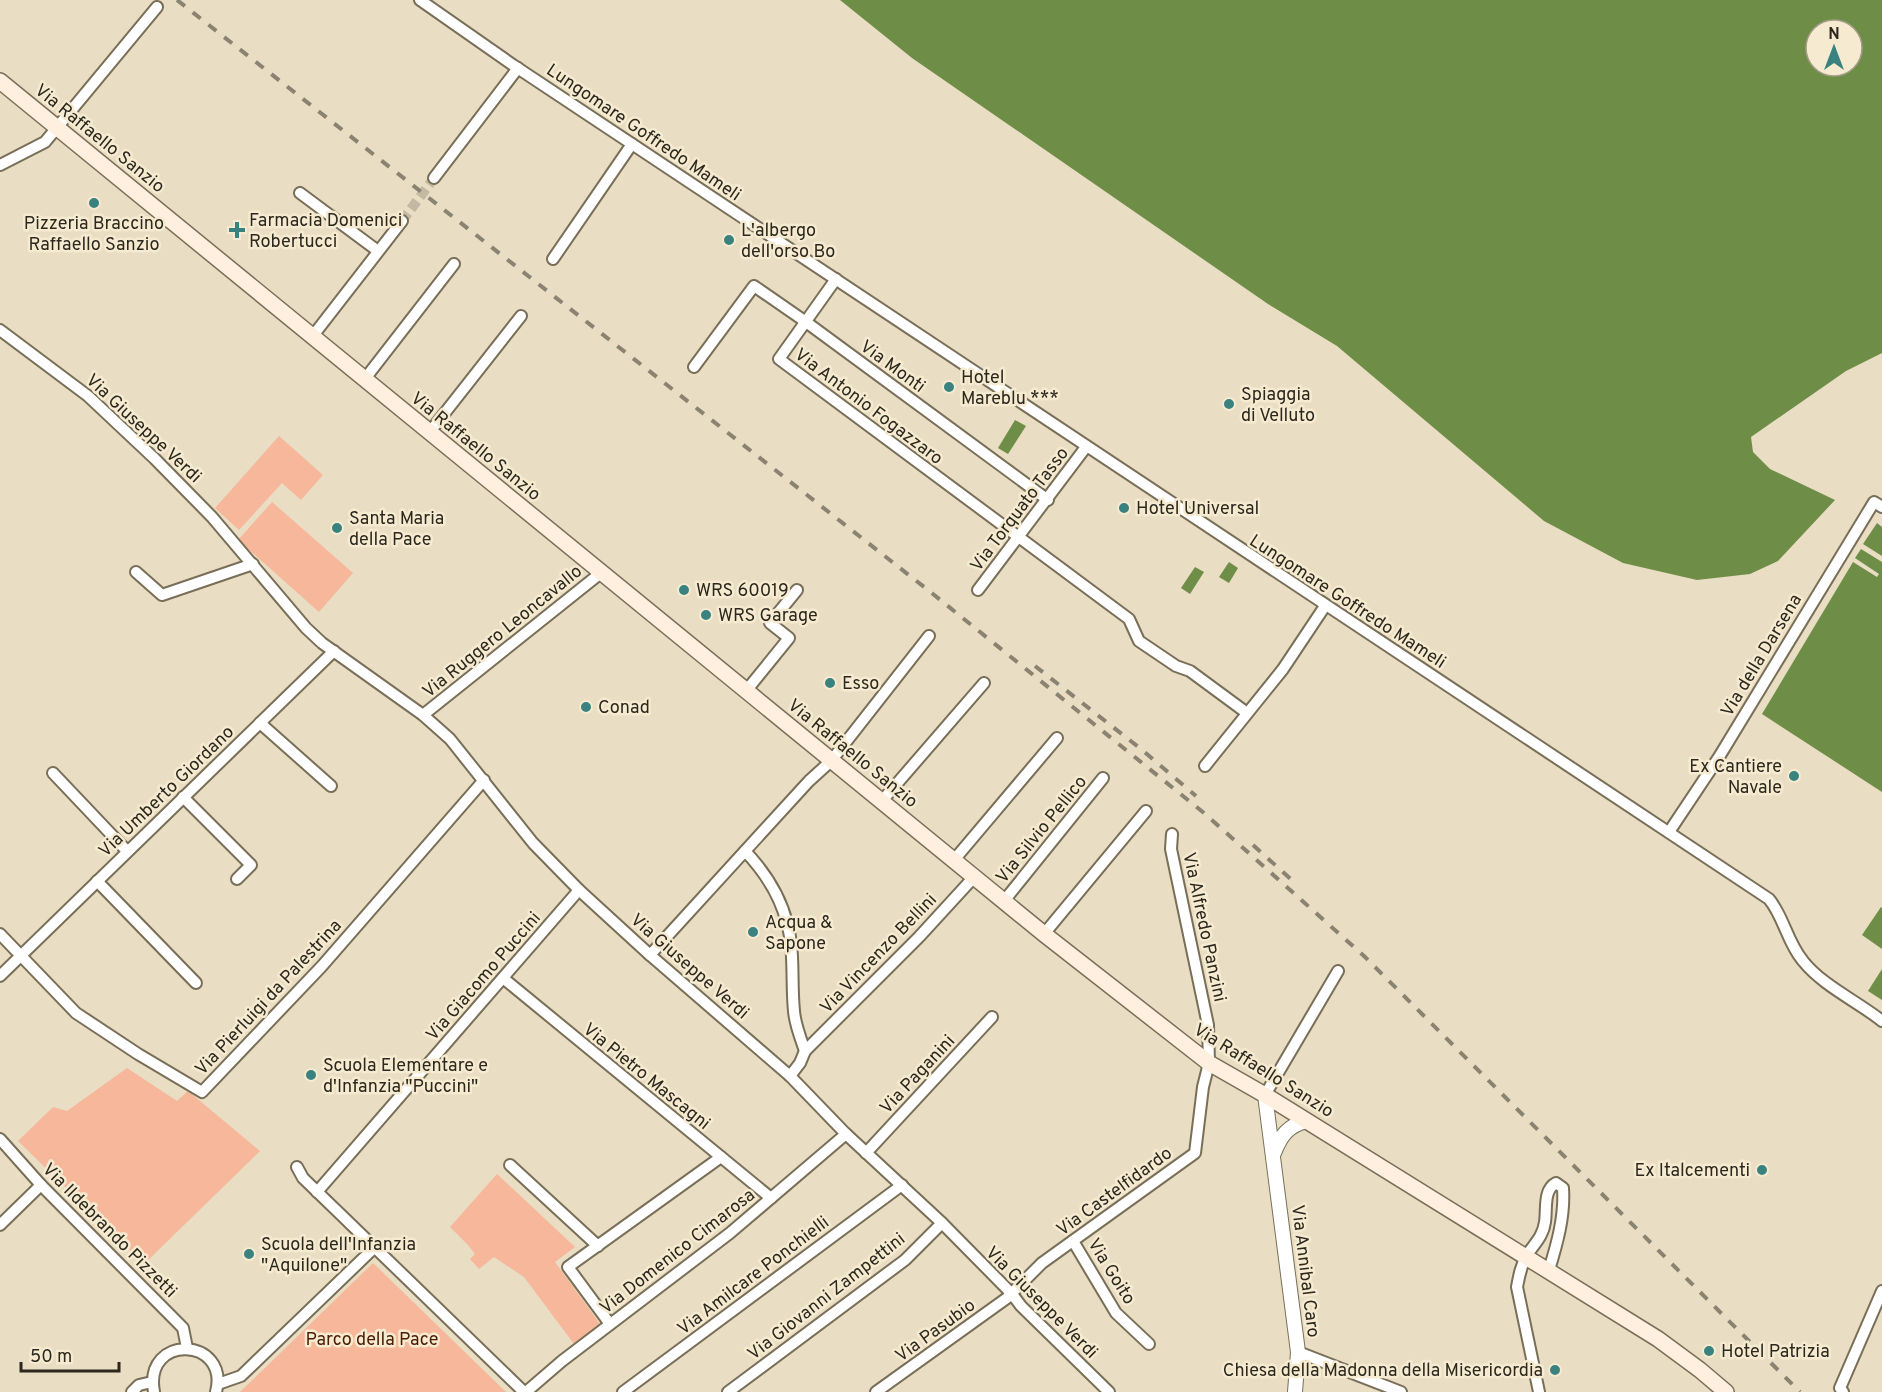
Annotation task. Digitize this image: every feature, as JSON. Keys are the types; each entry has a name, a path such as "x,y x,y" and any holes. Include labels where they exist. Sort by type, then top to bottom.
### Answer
{"main road":[{"name":"Via Raffaello Sanzio","path":"0,81 881,802 1209,1063 1265,1095 1658,1339 1726,1392"}],"street":[{"name":"Lungomare Goffredo Mameli","path":"420,0 518,68 1086,447 1769,899 1778,909 1790,941 1803,962 1828,983 1882,1021"},
{"path":"0,165 45,142 157,7"},
{"path":"434,178 518,68"},
{"path":"553,259 632,144"},
{"path":"300,193 378,251"},
{"path":"312,337 402,221"},
{"path":"364,380 454,264"},
{"name":"Via Antonio Fogazzaro","path":"836,279 779,359 1018,538"},
{"name":"Via Monti","path":"694,367 754,286 1048,500"},
{"path":"429,433 521,316"},
{"name":"Via Giuseppe Verdi","path":"0,330 88,396 181,485 253,564 306,628 423,715 450,739 533,843 579,890 650,955 790,1076 846,1134 942,1223 1021,1306 1109,1392"},
{"name":"Via Torquato Tasso","path":"978,590 1086,447"},
{"name":"Via della Darsena","path":"1669,832 1719,757 1874,502 1882,507"},
{"path":"1018,538 1129,619 1139,641 1176,666 1190,671 1246,714"},
{"path":"136,572 162,595 253,564"},
{"name":"Via Ruggero Leoncavallo","path":"423,715 602,572"},
{"path":"746,691 789,638 770,623 797,590"},
{"path":"1205,766 1298,649 1325,606"},
{"path":"650,955 831,761 929,636"},
{"name":"Via Umberto Giordano","path":"0,976 334,651"},
{"path":"881,802 984,683"},
{"path":"260,723 331,786"},
{"path":"954,860 1057,738"},
{"path":"53,773 128,850"},
{"name":"Via Silvio Pellico","path":"1004,901 1103,778"},
{"name":"Via Pierluigi da Palestrina","path":"21,956 76,1013 138,1054 202,1092 322,966 484,780"},
{"path":"183,797 251,865 237,879"},
{"path":"1044,934 1146,811"},
{"name":"Via Alfredo Panzini","path":"1172,834 1171,849 1209,1025 1209,1063"},
{"path":"745,851 760,867 774,891 787,923 792,955 794,1013 805,1051"},
{"name":"Via Vincenzo Bellini","path":"790,1076 800,1063 805,1051 919,937 974,877"},
{"path":"97,881 196,983"},
{"name":"Via Giacomo Puccini","path":"317,1192 579,890"},
{"path":"0,934 21,956"},
{"path":"1265,1095 1338,971"},
{"name":"Via Pietro Mascagni","path":"503,978 771,1198"},
{"name":"Via Paganini","path":"866,1153 992,1017"},
{"name":"Via Castelfidardo","path":"1012,1294 1042,1263 1195,1153 1203,1087 1209,1063"},
{"name":"Via Annibal Caro","path":"1265,1095 1298,1352 1295,1392"},
{"path":"1273,1155 1287,1130 1294,1124 1306,1121"},
{"name":"Via Domenico Cimarosa","path":"525,1392 562,1361 730,1233 846,1134"},
{"name":"Via Ildebrando Pizzetti","path":"0,1139 41,1185 183,1328 187,1348"},
{"path":"610,1324 568,1267 720,1157"},
{"path":"510,1165 598,1246"},
{"path":"297,1167 303,1179 525,1392"},
{"path":"1539,1392 1517,1287 1526,1256 1542,1236 1548,1193 1550,1187 1556,1183 1560,1184 1563,1194 1560,1227 1549,1270"},
{"path":"0,1225 41,1185"},
{"name":"Via Amilcare Ponchielli","path":"623,1392 902,1185"},
{"name":"Via Giovanni Zampettini","path":"728,1392 905,1260 942,1223"},
{"name":"Via Goito","path":"1073,1241 1116,1313 1149,1344"},
{"path":"132,1392 139,1385 153,1387 154,1371 159,1362 166,1354 176,1349 187,1348 206,1356 213,1364 217,1374 217,1388 241,1376 375,1247"},
{"path":"1841,1390 1882,1291"},
{"name":"Via Pasubio","path":"882,1390 1012,1294"},
{"path":"1298,1352 1401,1392"}],"green space":[{"path":"279,436 323,475 301,500 282,483 239,530 215,508"},
{"path":"272,502 353,573 319,612 238,540"},
{"path":"127,1068 177,1101 188,1091 260,1151 144,1264 18,1141 53,1107 67,1111"},
{"path":"497,1174 575,1247 555,1262 600,1324 574,1344 524,1277 494,1257 479,1269 470,1259 475,1254 450,1227"},
{"name":"Parco della Pace","path":"373,1263 506,1392 240,1392"}],"shaded area":[{"path":"840,0 1882,0 1882,353 1846,371 1751,437 1753,452 1770,469 1835,500 1778,561 1750,574 1697,580 1623,563 1544,521 1337,346 1268,304 912,58"},
{"path":"1015,420 1026,426 1008,454 998,448"},
{"path":"1877,523 1882,527 1882,556 1863,544"},
{"path":"1861,549 1882,562 1882,792 1762,714 1853,562 1877,577 1879,574 1855,558"},
{"path":"1229,562 1238,568 1229,583 1219,577"},
{"path":"1195,567 1204,572 1190,594 1181,588"},
{"path":"1882,908 1882,949 1862,935"},
{"path":"1882,969 1882,1000 1868,991"}],"tunnel":[{"path":"402,221 434,178"}],"railway":[{"path":"177,0 933,594 1204,813 1364,956 1800,1392"},
{"path":"1035,666 1141,749 1196,796"},
{"path":"1253,845 1295,883"}],"place":[{"name":"Pizzeria Braccino Raffaello Sanzio","path":"94,203"},
{"name":"Farmacia Domenici Robertucci","path":"237,230"},
{"name":"L'albergo dell'orso Bo","path":"729,240"},
{"name":"Hotel Mareblu ***","path":"949,387"},
{"name":"Spiaggia di Velluto","path":"1229,404"},
{"name":"Hotel Universal","path":"1124,508"},
{"name":"Santa Maria della Pace","path":"337,528"},
{"name":"WRS 60019","path":"684,590"},
{"name":"WRS Garage","path":"706,615"},
{"name":"Esso","path":"830,683"},
{"name":"Conad","path":"586,707"},
{"name":"Ex Cantiere Navale","path":"1794,776"},
{"name":"Acqua & Sapone","path":"753,932"},
{"name":"Scuola Elementare e d'Infanzia \"Puccini\"","path":"311,1075"},
{"name":"Ex Italcementi","path":"1762,1170"},
{"name":"Scuola dell'Infanzia \"Aquilone\"","path":"249,1254"},
{"name":"Hotel Patrizia","path":"1709,1351"},
{"name":"Chiesa della Madonna della Misericordia","path":"1555,1370"}]}
